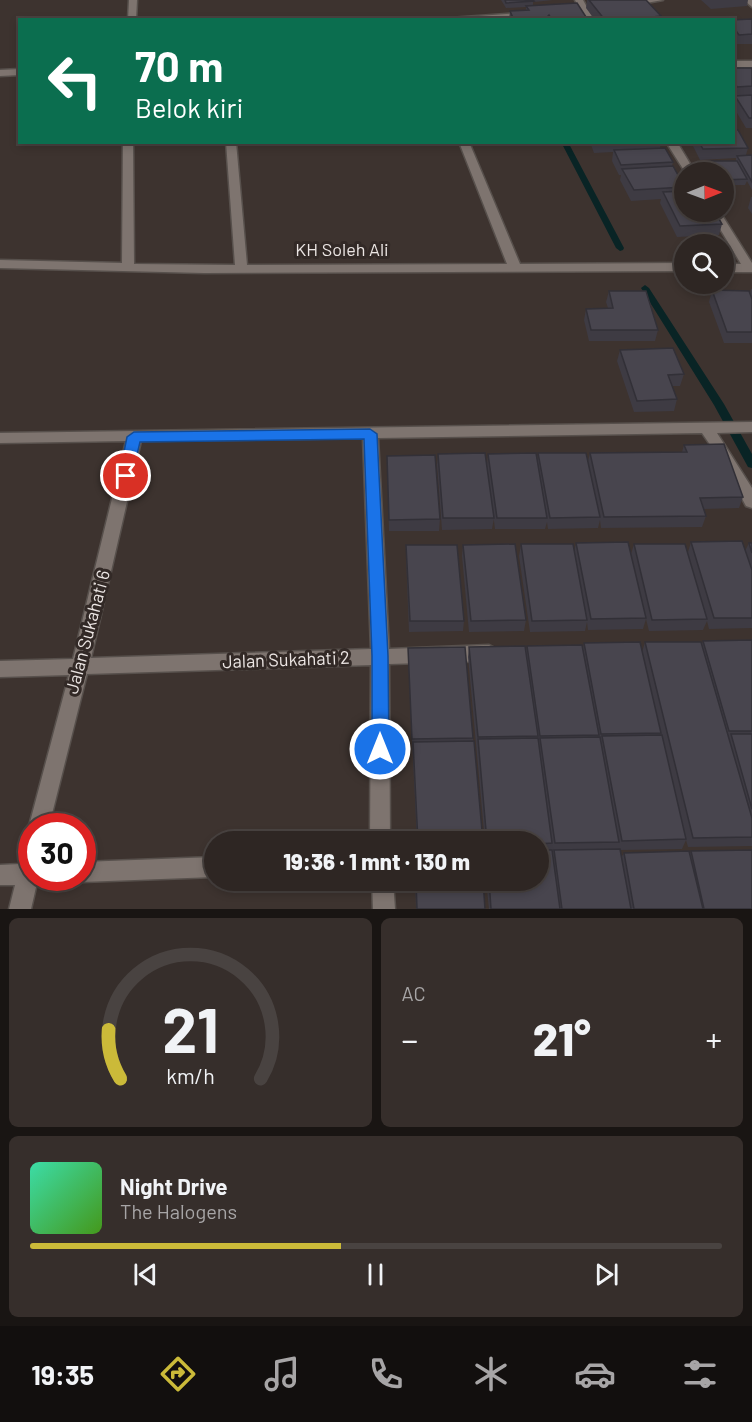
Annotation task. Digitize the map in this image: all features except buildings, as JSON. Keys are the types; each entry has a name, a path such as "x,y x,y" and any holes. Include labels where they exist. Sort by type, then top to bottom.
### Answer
{"street":[{"path":"132,18 133,0"},
{"path":"617,4 659,0"},
{"path":"748,0 752,4"},
{"path":"573,11 582,6 594,6"},
{"path":"457,18 540,13"},
{"path":"735,64 752,64"},
{"path":"0,73 18,72"},
{"path":"128,144 128,268"},
{"path":"231,144 241,268"},
{"path":"465,144 514,268"},
{"path":"672,144 684,162"},
{"path":"721,222 751,268"},
{"name":"KH Soleh Ali","path":"0,264 128,268 674,267"},
{"path":"734,268 751,268"},
{"path":"0,438 750,427"},
{"path":"712,428 752,502"},
{"path":"370,434 380,656 380,831"},
{"name":"Jalan Sukahati 6","path":"42,813 78,668 95,610 134,437"},
{"name":"Jalan Sukahati 2","path":"0,669 512,653"},
{"path":"96,871 204,867"},
{"path":"0,875 18,871"},
{"path":"20,909 24,891"},
{"path":"383,891 384,909"}],"waterway":[{"path":"565,144 620,248"},
{"path":"645,288 719,404 752,464"}],"route":[{"path":"126,476 134,437 370,434 380,656 380,749"}]}
